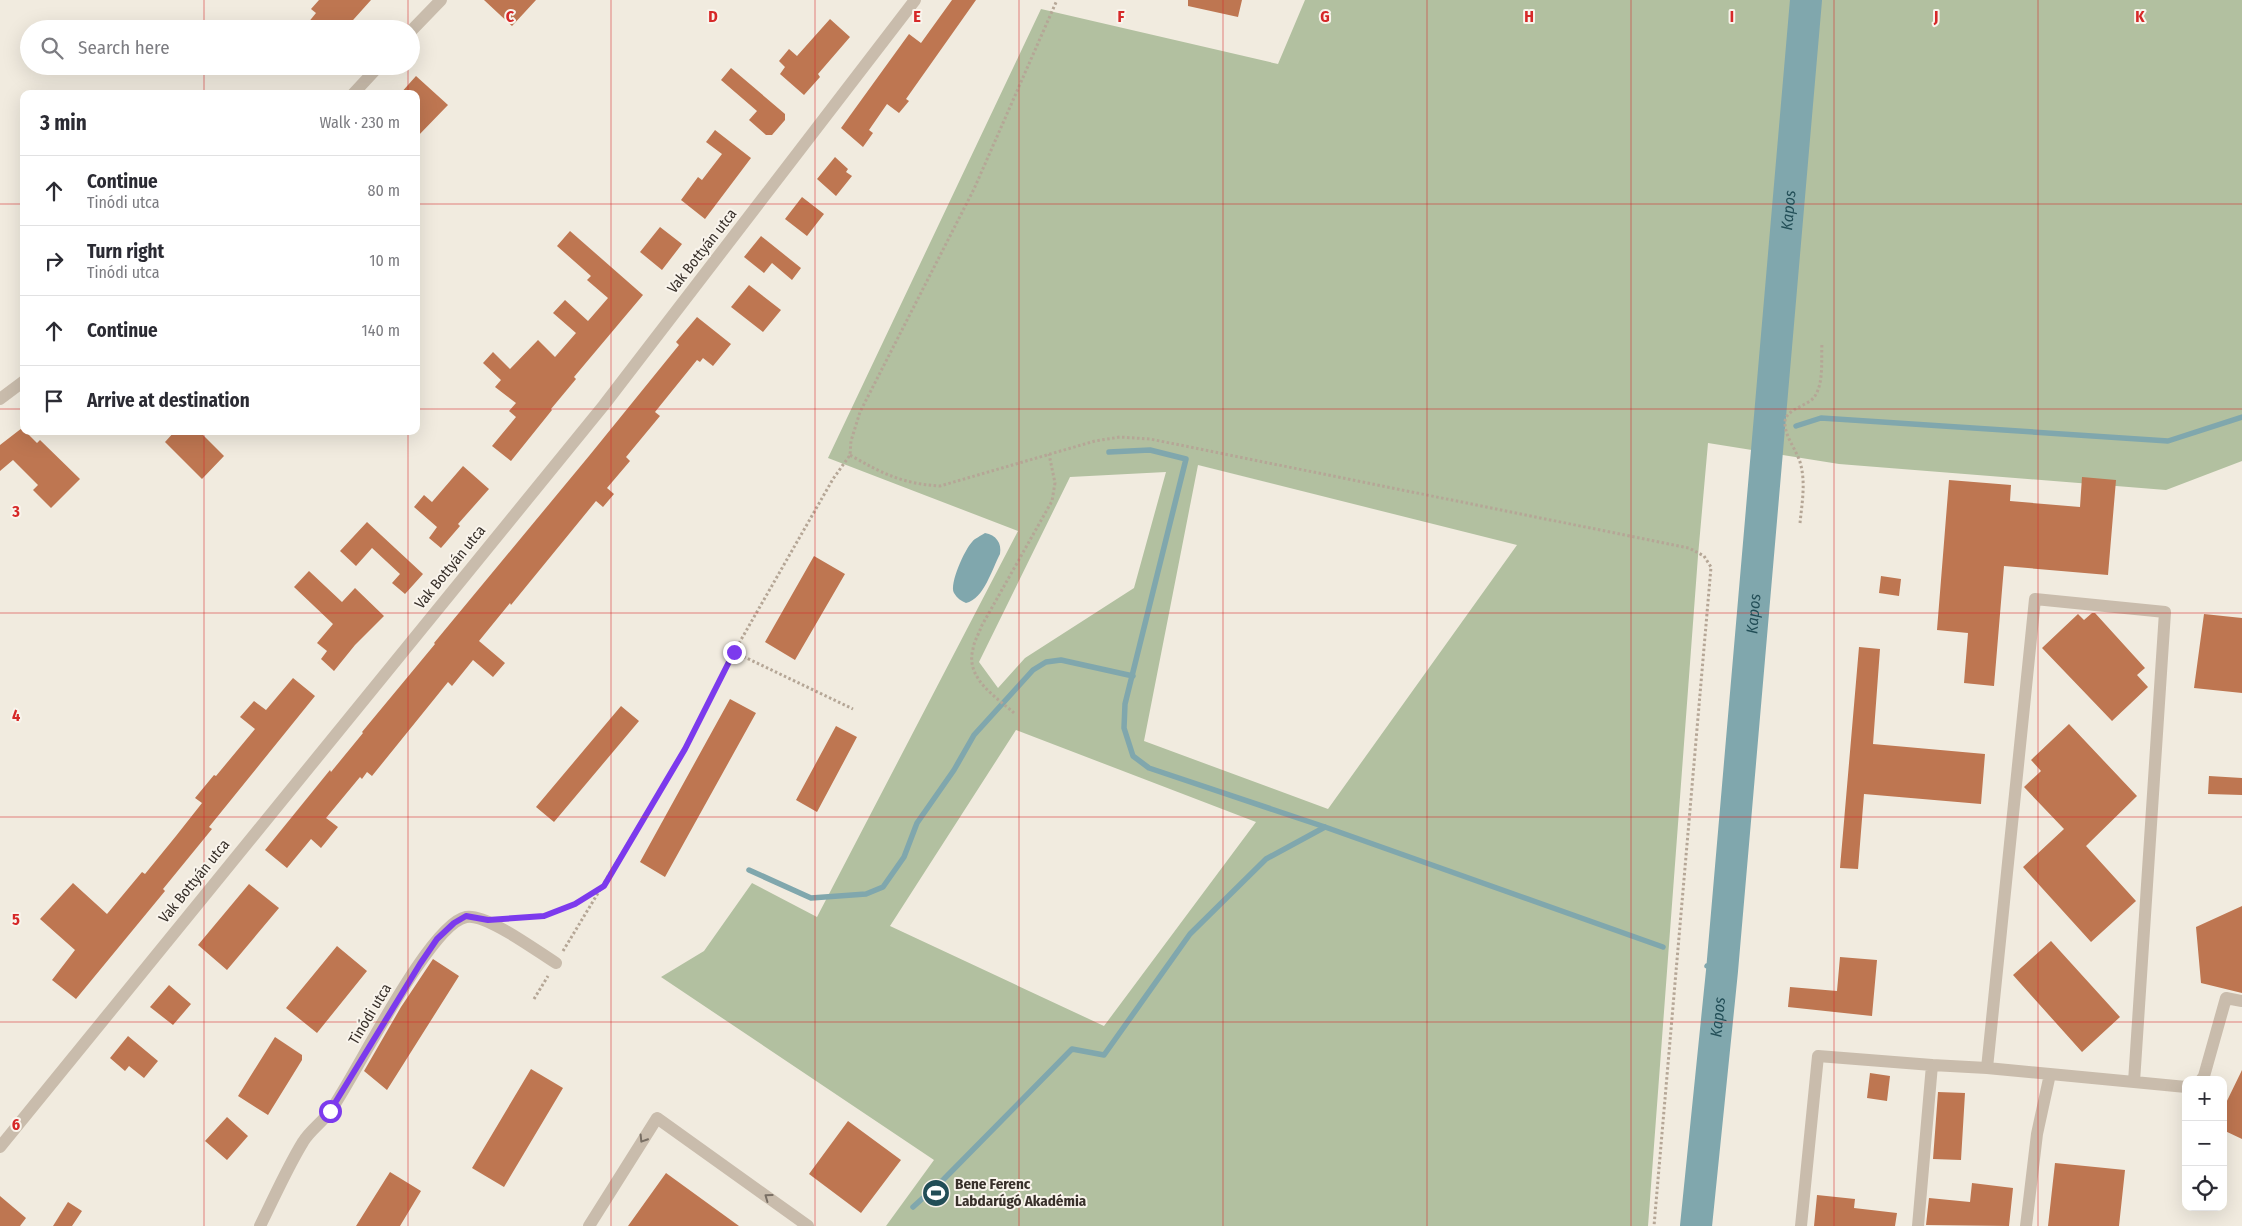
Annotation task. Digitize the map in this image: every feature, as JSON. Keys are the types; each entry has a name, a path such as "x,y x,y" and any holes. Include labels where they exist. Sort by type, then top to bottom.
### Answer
{"street":[{"path":"420,22 440,0"},
{"name":"Vak Bottyán utca","path":"0,1147 604,405 915,0"},
{"path":"357,90 371,75"},
{"path":"0,399 20,384"},
{"path":"1987,1068 2035,599 2165,612 2134,1082"},
{"name":"Tinódi utca","path":"260,1226 304,1140 330,1111 420,964 437,939 454,923 466,916 488,920 556,963"},
{"path":"2204,1076 2226,998 2242,1001"},
{"path":"1801,1226 1818,1056 1987,1068 2182,1087"},
{"path":"1918,1226 1932,1065"},
{"path":"2026,1226 2037,1134 2050,1074"},
{"path":"589,1226 657,1118 808,1226"}],"path":[{"path":"534,999 685,749 734,652 833,480 850,455 851,441 860,412 974,189 1056,0"},
{"path":"1800,523 1804,480 1800,463 1788,436 1784,421 1787,415 1814,398 1820,386 1822,343"},
{"path":"850,455 878,471 916,485 940,486 1095,441 1120,437 1150,439 1689,548 1704,556 1711,567 1654,1226"},
{"path":"1014,713 979,682 972,666 972,649 981,627 1052,501 1054,483 1049,454"},
{"path":"734,652 853,708"},
{"path":"488,920 544,916 575,904 604,886"}],"green space":[{"path":"1305,0 2242,0 2242,461 2166,490 1839,464 1708,443 1648,1226 886,1226 934,1160 661,977 704,951 752,883 817,917 1018,531 828,458 1041,9 1278,64","holes":["1198,465 1517,545 1328,809 1144,741","1166,472 1134,588 1025,658 998,688 979,662 1070,477","1016,730 1256,822 1104,1026 890,926"]}],"water":[{"path":"985,533 997,540 1000,546 1000,554 983,590 978,596 966,603 954,593 954,582 969,546 975,539"}],"building":[{"path":"319,0 371,0 353,20 310,20 316,13 311,9"},
{"path":"484,0 536,0 512,26"},
{"path":"952,0 976,0 906,99 909,101 899,113 887,104 869,130 873,133 863,147 841,128 909,34 921,43"},
{"path":"1188,0 1242,0 1238,17 1188,6"},
{"path":"830,19 850,37 818,74 820,77 804,95 780,74 785,67 779,61 789,49 797,56"},
{"path":"731,68 785,114 785,120 772,135 766,135 749,120 757,111 721,80"},
{"path":"416,76 448,105 420,134 420,90 404,90"},
{"path":"715,130 751,158 705,219 681,200 698,177 702,180 722,154 706,142"},
{"path":"835,157 848,169 846,172 852,176 836,196 817,179"},
{"path":"802,197 824,214 807,236 785,219"},
{"path":"660,227 682,244 662,270 640,252"},
{"path":"570,231 643,295 574,377 576,379 511,461 492,446 516,417 509,411 516,403 495,387 501,380 483,363 493,352 510,369 538,340 555,357 576,333 553,313 565,300 588,321 608,298 587,280 591,276 557,246"},
{"path":"761,236 801,268 792,280 772,263 764,273 744,257"},
{"path":"749,285 781,310 763,332 731,307"},
{"path":"697,317 731,344 713,366 703,358 700,362 697,360 655,412 660,416 626,457 630,461 607,488 614,494 603,507 596,501 479,641 505,663 493,677 473,660 452,686 448,682 372,776 367,772 362,779 360,777 326,818 338,827 321,848 311,839 287,868 265,850 330,770 331,772 363,733 434,643 679,345 676,342"},
{"path":"20,430 20,435 29,435 37,443 40,440 80,479 51,508 33,490 38,485 13,460 0,471 0,445"},
{"path":"171,435 203,435 224,456 202,479 165,442"},
{"path":"463,466 489,489 458,524 460,526 441,548 429,538 437,527 414,507 424,495 432,502"},
{"path":"2082,477 2116,480 2108,575 2004,566 1994,686 1964,683 1968,633 1937,630 1949,480 2011,485 2010,501 2080,507"},
{"path":"367,522 423,574 405,594 392,583 400,574 372,548 356,566 340,551"},
{"path":"814,556 845,574 795,660 765,642"},
{"path":"309,571 342,602 355,588 384,616 355,645 334,671 321,659 327,651 317,643 333,624 294,587"},
{"path":"1881,576 1901,579 1899,596 1879,593"},
{"path":"2092,613 2095,613 2145,668 2137,675 2148,687 2112,721 2042,648 2078,614 2084,620"},
{"path":"2204,614 2242,618 2242,693 2194,688"},
{"path":"1859,647 1880,649 1873,744 1985,754 1981,804 1864,794 1858,869 1840,868"},
{"path":"293,678 315,696 209,827 212,829 163,889 165,891 76,999 52,980 75,950 40,919 73,883 107,914 142,872 145,874 176,836 202,803 195,798 255,729 240,717 254,701 266,710"},
{"path":"730,699 756,713 665,877 640,862"},
{"path":"621,706 639,721 554,822 536,807"},
{"path":"2069,724 2137,796 2086,846 2136,901 2091,942 2023,867 2064,829 2024,787 2041,771 2031,760"},
{"path":"836,726 857,737 817,812 796,800"},
{"path":"2209,776 2242,778 2242,795 2208,794"},
{"path":"249,884 279,908 227,970 198,945"},
{"path":"2242,906 2242,993 2201,983 2196,927"},
{"path":"2051,941 2120,1017 2082,1052 2013,975"},
{"path":"337,946 367,971 317,1033 286,1008"},
{"path":"1840,957 1877,960 1872,1016 1788,1007 1790,987 1837,991"},
{"path":"433,959 459,976 387,1090 364,1071 401,1007"},
{"path":"169,985 191,1004 173,1025 150,1007"},
{"path":"128,1036 158,1061 144,1078 129,1066 125,1071 110,1058"},
{"path":"275,1037 302,1055 302,1060 268,1115 238,1096"},
{"path":"531,1069 563,1088 504,1187 472,1168"},
{"path":"2242,1070 2242,1139 2227,1132 2227,1101"},
{"path":"1870,1073 1890,1076 1887,1101 1867,1098"},
{"path":"1938,1092 1965,1093 1961,1160 1933,1159"},
{"path":"227,1117 248,1136 227,1160 205,1141"},
{"path":"848,1121 901,1160 861,1213 809,1174"},
{"path":"2055,1163 2125,1170 2119,1226 2048,1226"},
{"path":"390,1172 421,1191 400,1226 356,1226"},
{"path":"666,1173 739,1226 628,1226"},
{"path":"1972,1183 2013,1188 2009,1226 1926,1225 1929,1198 1970,1202"},
{"path":"1817,1195 1855,1199 1854,1208 1897,1213 1895,1226 1814,1226"},
{"path":"0,1196 26,1218 20,1226 0,1226"},
{"path":"68,1202 82,1211 72,1226 53,1226"}],"waterway":[{"name":"Kapos","path":"1696,1226 1722,971 1806,0"},
{"path":"1796,426 1821,418 2168,441 2242,417"},
{"path":"1768,431 1778,431"},
{"path":"1109,452 1150,450 1186,459 1125,704 1124,728 1133,756 1149,768 1325,827 1663,947"},
{"path":"749,870 811,898 866,894 883,887 904,857 917,823 954,770 974,735 1033,670 1046,662 1061,660 1133,676"},
{"path":"913,1207 944,1179 1072,1049 1104,1055 1190,934 1266,859 1325,827"},
{"path":"1707,966 1722,971"}],"place":[{"name":"Bene Ferenc Labdarúgó Akadémia","path":"936,1193"}],"route":[{"path":"330,1111 420,964 437,939 454,923 466,916 488,920 544,916 575,904 604,886 685,749 734,652"}]}
